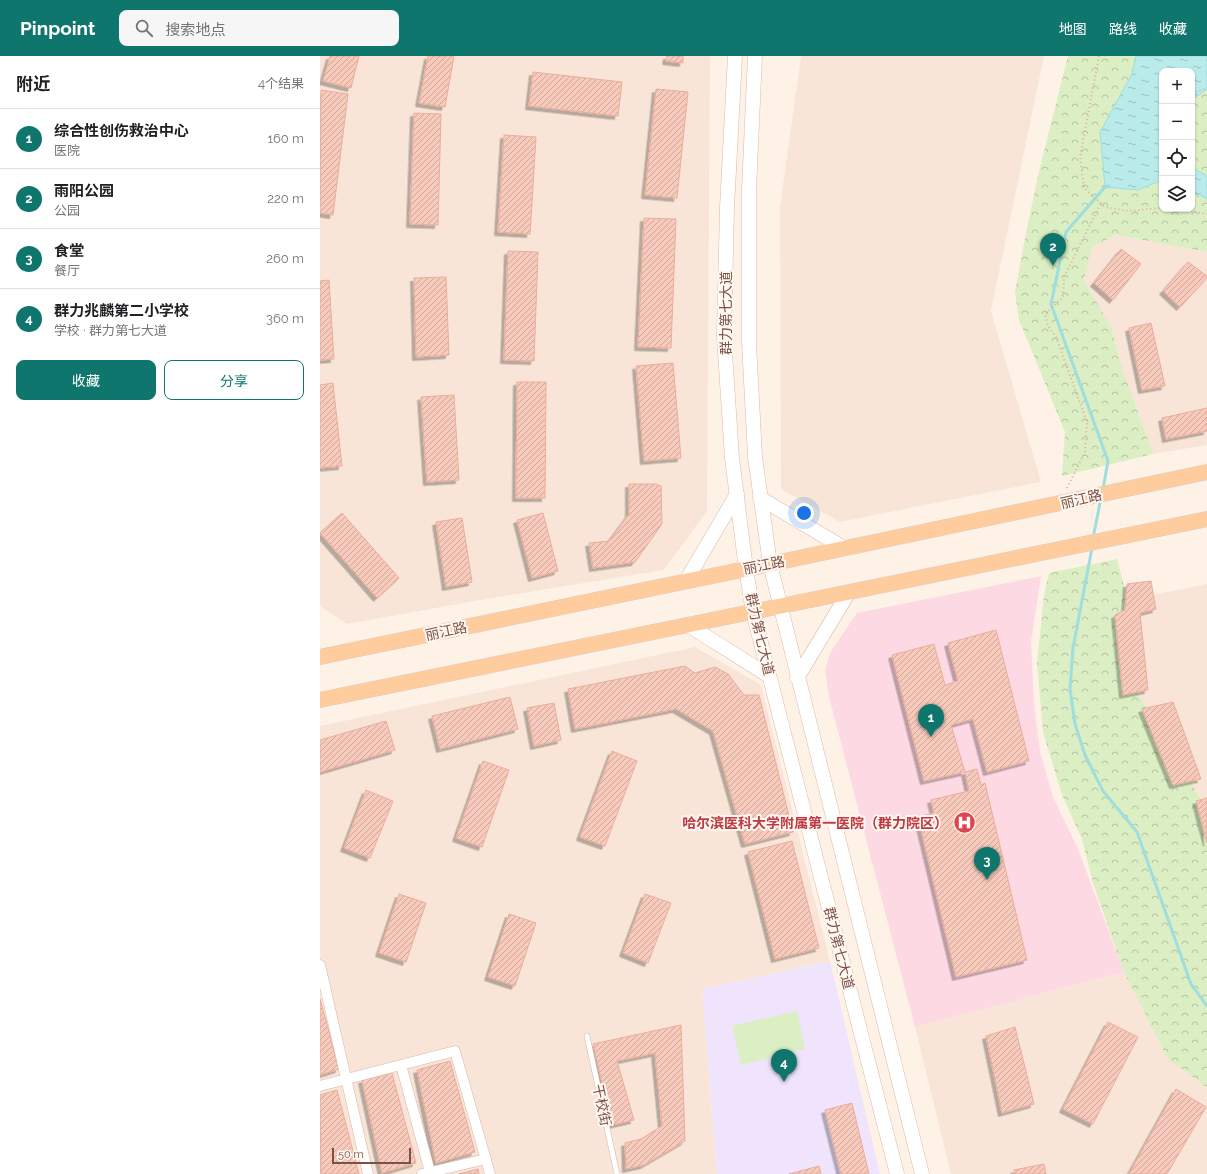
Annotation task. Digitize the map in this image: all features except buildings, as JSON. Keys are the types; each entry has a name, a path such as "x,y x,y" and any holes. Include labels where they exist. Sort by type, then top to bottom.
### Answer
{"main road":[{"name":"群力第七大道","path":"735,56 727,208 724,337 732,458 746,569 753,612 897,1174"},
{"name":"群力第七大道","path":"755,56 750,190 749,342 754,456 760,498 770,564 797,678 922,1174"},
{"name":"丽江路","path":"320,657 1207,472"},
{"path":"686,581 737,494"},
{"path":"760,498 844,548"},
{"path":"320,700 1207,519"},
{"path":"797,678 849,592"},
{"path":"688,625 769,676"}],"street":[{"path":"320,965 368,1174"},
{"path":"320,1086 455,1051 490,1174"},
{"path":"401,1065 426,1173 486,1159"}],"lane":[{"name":"干校街","path":"588,1036 617,1174"}],"path":[{"path":"1099,56 1080,157 1084,188 1105,207 1128,211 1159,208"},
{"path":"1195,92 1207,88"},
{"path":"1059,504 1085,452 1087,422 1056,337 1048,326 1045,314 1063,297 1064,277 1100,202"},
{"path":"1195,212 1207,214"}],"shaded area":[{"path":"320,56 710,56 707,511 664,570 486,599 347,624 320,606"},
{"path":"801,56 1044,56 991,311 1041,482 840,522 781,489 780,207"},
{"path":"1116,235 1207,252 1207,445 1153,454 1121,365 1112,329 1084,280 1092,247"},
{"name":"哈尔滨医科大学附属第一医院（群力院区）","path":"1041,576 1031,641 1034,704 1040,752 1053,797 1078,849 1124,972 915,1027 829,697 825,670 831,651 857,613"},
{"path":"1207,584 1207,823 1202,801 1138,694 1128,600"},
{"path":"695,647 761,685 830,961 702,989 717,1174 320,1174 320,726"},
{"path":"830,961 880,1174 717,1174 702,989"},
{"path":"1124,972 1167,1058 1207,1088 1207,1174 951,1174 915,1027"}],"green space":[{"path":"1068,56 1207,56 1207,252 1116,235 1092,247 1084,280 1112,329 1121,365 1153,454 1062,476 1065,432 1019,320 1015,292 1039,171"},
{"path":"1117,559 1128,600 1138,694 1202,801 1207,823 1207,1088 1167,1058 1124,972 1093,883 1082,839 1062,795 1043,732 1037,663 1044,595 1049,573"},
{"path":"797,1011 805,1049 741,1065 732,1026"}],"water":[{"path":"1136,56 1207,56 1207,89 1195,98 1195,68 1159,68 1159,181 1138,190 1105,187 1100,132 1132,74"},
{"path":"1195,169 1207,176 1207,199 1195,193"}],"waterway":[{"path":"1103,489 1108,461 1051,304 1066,232 1105,187 1109,186"},
{"path":"1093,538 1101,498"},
{"path":"1092,548 1073,648 1070,689 1075,724 1085,755 1103,791 1137,832 1191,984 1207,1006"}],"place":[{"name":"雨阳公园","path":"1053,266"},
{"name":"综合性创伤救治中心","path":"931,737"},
{"name":"哈尔滨医科大学附属第一医院（群力院区）","path":"964,823"},
{"name":"食堂","path":"987,880"},
{"name":"群力兆麟第二小学校","path":"784,1082"}]}
